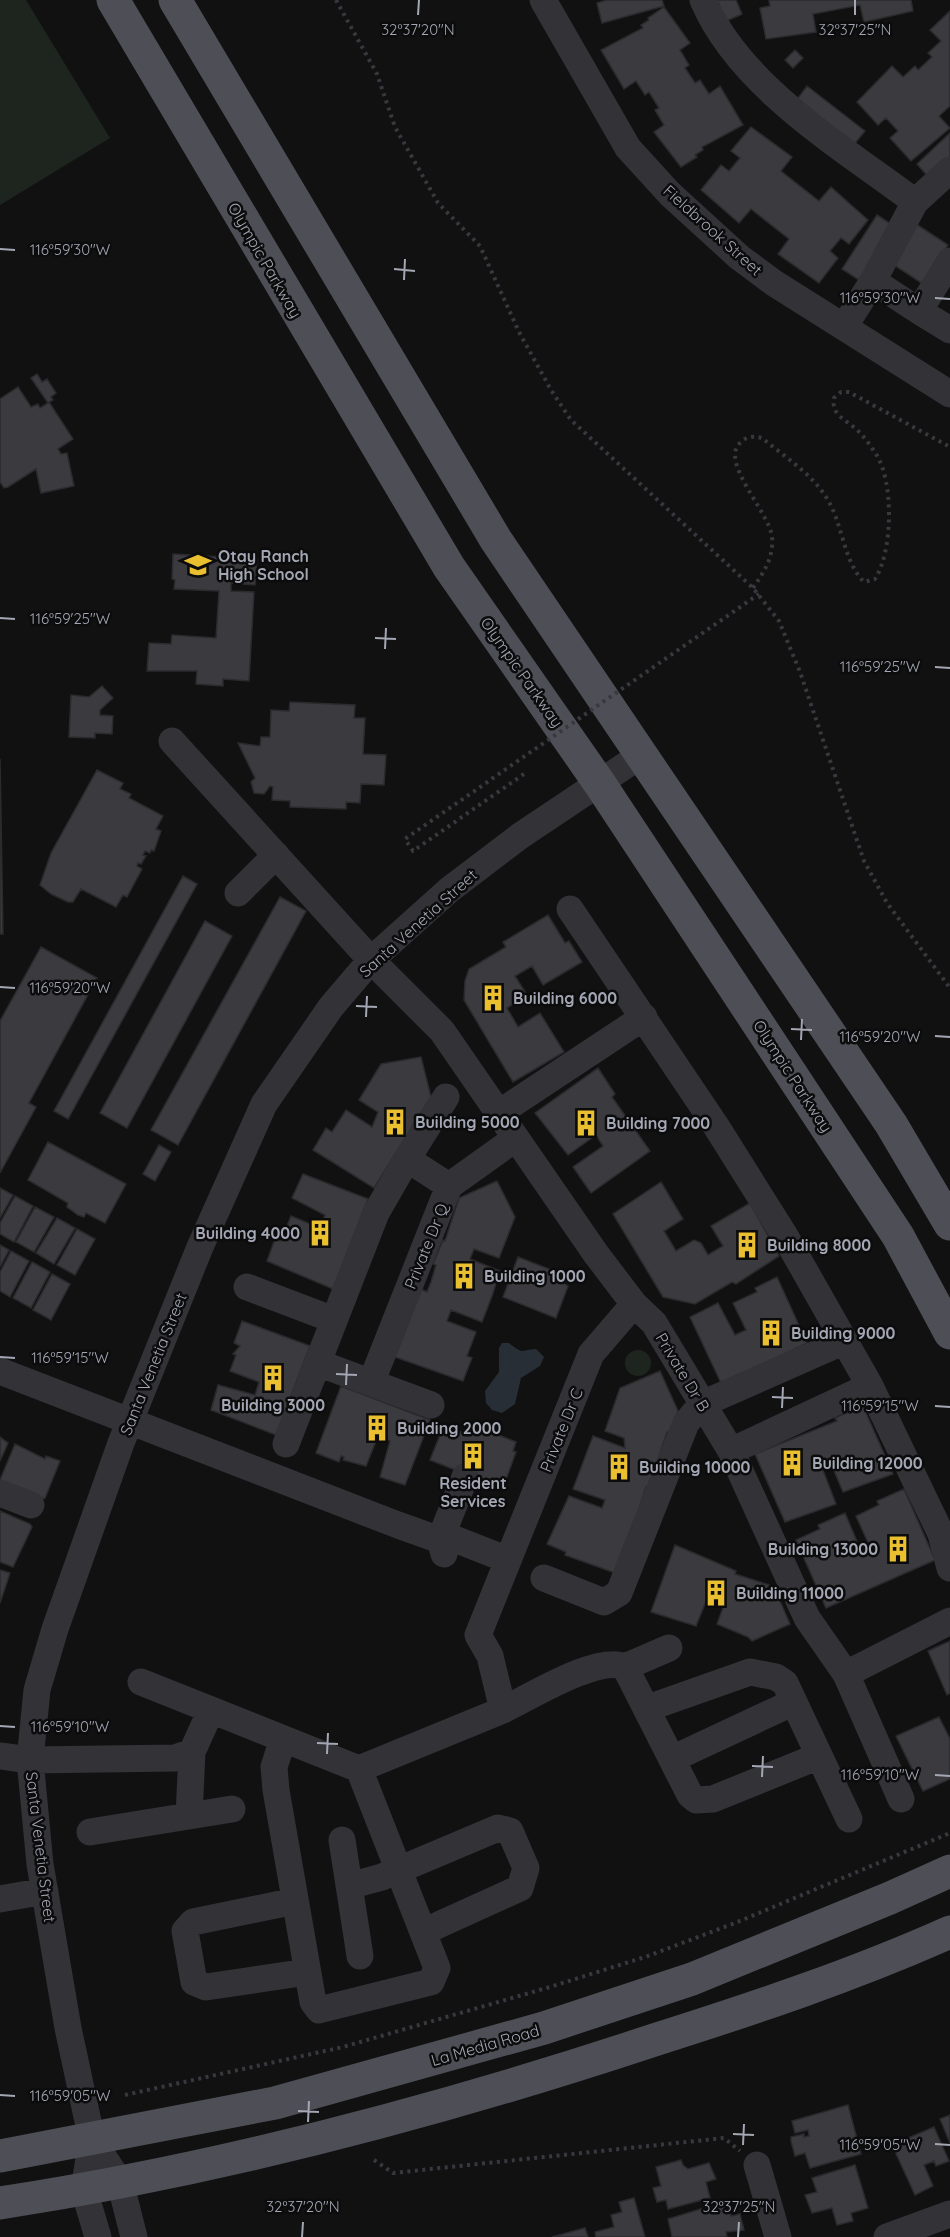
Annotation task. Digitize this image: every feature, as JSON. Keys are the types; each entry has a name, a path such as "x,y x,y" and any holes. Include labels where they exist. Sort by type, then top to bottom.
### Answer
{"main road":[{"name":"Olympic Parkway","path":"112,0 449,567 600,784 898,1236 950,1333"},
{"path":"175,0 496,540 891,1125 950,1224"},
{"name":"La Media Road","path":"0,2156 275,2103 544,2028 692,1979 950,1871"},
{"path":"0,2203 84,2190 359,2128 554,2073 709,2023 908,1951 950,1932"}],"street":[{"name":"Fieldbrook Street","path":"543,0 628,148 663,186 739,257 950,394"},
{"path":"704,0 714,25 739,59 778,99 915,202"},
{"path":"844,327 873,281 915,202 950,170"},
{"path":"919,311 950,261"},
{"path":"873,281 950,330"},
{"name":"Private Dr B","path":"172,741 371,960 442,1031 596,1254 634,1304 654,1323 731,1451 807,1618 846,1674 901,1799"},
{"name":"Santa Venetia Street","path":"98,2237 84,2190 92,2140 68,2028 45,1891 30,1760 37,1690 42,1670 129,1421 200,1247 264,1104 331,1007 371,960 449,890 520,836 641,755"},
{"path":"238,893 276,855"},
{"path":"570,909 644,1017 779,1226 870,1386 941,1534 950,1569"},
{"path":"500,1113 644,1017"},
{"path":"286,1444 376,1213 446,1097"},
{"name":"Private Dr Q","path":"371,1383 449,1186 516,1138"},
{"path":"407,1159 449,1186"},
{"path":"248,1287 334,1320"},
{"name":"Private Dr C","path":"503,1710 490,1656 478,1635 591,1354 634,1304"},
{"path":"544,1578 604,1602 619,1593 686,1423 702,1404 845,1341"},
{"path":"318,1363 431,1405"},
{"path":"0,1371 440,1540 452,1538 505,1568"},
{"path":"731,1451 870,1386"},
{"path":"440,1540 465,1477"},
{"path":"0,1493 31,1505"},
{"path":"846,1674 950,1622"},
{"path":"625,1667 669,1648"},
{"path":"141,1682 359,1769 503,1710 589,1669 616,1663 625,1667 648,1708 690,1795 704,1800 819,1756"},
{"path":"648,1708 750,1672 776,1677 785,1683 849,1819"},
{"path":"672,1759 794,1702"},
{"path":"189,1816 192,1752 211,1710"},
{"path":"283,1739 273,1767 307,1972 313,2002 319,2010 431,1982 437,1968 359,1769"},
{"path":"0,1756 30,1760 175,1758 192,1752"},
{"path":"90,1832 232,1809"},
{"path":"349,1886 382,1877 398,1868 498,1828 510,1831 526,1868 520,1888 423,1932"},
{"path":"342,1840 360,1956"},
{"path":"0,1899 45,1891"},
{"path":"295,1901 193,1922 185,1930 194,1982 206,1987 307,1972"},
{"name":"Santa Venetia Street","path":"92,2140 120,2182 134,2237"},
{"path":"757,2165 778,2237"},
{"path":"887,2237 950,2214"}],"path":[{"path":"336,0 377,74 395,127 438,203 480,246 519,332 550,390 571,420 753,588 780,621 800,672 864,861 887,903 950,988"},
{"path":"753,588 768,564 772,539 764,514 733,455 735,447 743,439 755,436 762,438 821,490 834,513 854,569 864,582 875,579 882,566 888,493 878,457 855,428 837,414 832,406 834,398 840,392 849,392 950,447"},
{"path":"524,774 413,851 405,839 759,594"},
{"path":"125,2095 343,2047 648,1956 735,1923 950,1833"},
{"path":"374,2160 393,2173 724,2138 757,2165"}],"shaded area":[{"path":"0,0 26,0 110,138 0,205"},
{"path":"502,1343 509,1343 522,1351 536,1349 544,1357 540,1366 521,1378 515,1404 502,1413 492,1410 486,1403 485,1391 499,1372 499,1348"},
{"path":"638,1350 647,1354 651,1363 647,1372 638,1376 629,1372 625,1363 629,1354"}],"building":[{"path":"607,0 662,0 664,6 602,23 597,3"},
{"path":"715,0 736,0 742,14 724,22"},
{"path":"769,0 911,0 913,11 864,22 860,5 813,14 816,32 766,39 760,8 770,6"},
{"path":"664,7 690,43 680,50 689,65 685,68 695,83 700,80 709,94 720,86 743,125 702,147 703,150 695,155 697,157 681,167 654,132 664,125 655,110 659,108 649,92 645,95 636,81 624,89 601,50 643,28 641,25 649,20 648,18"},
{"path":"950,11 950,106 939,116 950,128 911,161 890,138 898,131 886,118 878,125 857,102 892,66 903,77 915,66 918,70 932,57 928,53 941,41 930,30"},
{"path":"795,50 803,58 793,68 785,60"},
{"path":"807,86 865,131 852,147 795,102"},
{"path":"751,127 792,157 781,171 819,201 831,187 868,220 849,244 841,238 830,251 838,258 819,283 778,254 789,239 751,209 739,223 701,190 721,165 729,171 740,158 731,151"},
{"path":"950,133 950,160 930,179 917,164"},
{"path":"877,215 894,226 859,280 842,269"},
{"path":"916,224 948,245 923,284 891,263"},
{"path":"37,374 42,382 47,379 56,393 51,397 53,400 49,402 73,439 58,449 61,454 67,453 74,486 41,493 36,469 8,487 4,488 0,482 0,399 18,387 31,407 38,404 40,408 48,403 31,378"},
{"path":"173,554 257,559 255,585 231,583 231,591 254,592 249,681 223,679 223,686 196,684 197,671 147,671 149,643 171,644 172,635 216,638 219,591 174,589"},
{"path":"102,686 113,698 100,710 100,715 113,716 112,734 95,733 95,738 69,737 71,695 89,697"},
{"path":"290,702 355,705 354,718 365,718 363,754 386,755 384,785 361,784 360,803 346,802 346,809 290,807 290,801 272,800 273,787 270,786 264,794 254,793 251,782 255,778 238,743 260,746 261,737 270,737 271,710 289,711"},
{"path":"0,759 3,934 0,934"},
{"path":"97,770 123,783 120,789 131,794 129,798 163,816 156,829 161,831 154,851 151,850 150,853 145,851 143,855 146,856 137,866 142,869 127,897 123,895 116,907 81,889 73,902 68,902 51,894 40,885 51,853"},
{"path":"183,876 197,884 68,1119 54,1111"},
{"path":"280,897 306,911 178,1145 151,1130"},
{"name":"Building 6000","path":"548,915 565,943 569,941 582,962 543,985 532,966 515,976 527,995 507,1008 518,1027 540,1013 564,1052 513,1082 464,1000 465,981 469,969 506,947 503,942"},
{"path":"205,921 232,936 127,1128 100,1113"},
{"path":"41,947 97,978 29,1103 36,1107 0,1173 0,1021"},
{"name":"Building 5000","path":"421,1057 431,1097 374,1188 313,1150 326,1128 332,1132 346,1110 372,1127 378,1112 359,1100 381,1064"},
{"name":"Building 7000","path":"598,1068 615,1094 612,1097 650,1151 591,1193 573,1167 603,1146 596,1135 568,1155 535,1113"},
{"path":"48,1142 126,1184 105,1223 86,1213 84,1217 78,1215 67,1207 68,1203 28,1180"},
{"path":"159,1145 171,1152 155,1181 143,1174"},
{"name":"Building 4000","path":"303,1174 368,1199 333,1289 267,1261 275,1239 281,1241 291,1216 320,1228 325,1215 292,1198"},
{"name":"Building 1000","path":"497,1181 515,1217 499,1258 474,1249 470,1259 500,1271 492,1296 482,1322 451,1310 447,1321 476,1332 467,1356 472,1358 463,1381 395,1357 421,1289 427,1292 436,1265 433,1264 443,1240 445,1241 459,1198"},
{"name":"Building 8000","path":"661,1182 683,1219 664,1231 676,1251 694,1240 701,1243 708,1255 723,1246 711,1226 750,1203 779,1256 736,1284 732,1282 695,1304 663,1297 613,1214"},
{"path":"0,1188 13,1195 0,1218"},
{"path":"15,1196 33,1206 14,1242 0,1234 0,1223"},
{"path":"35,1207 54,1217 34,1252 16,1242"},
{"path":"57,1218 75,1228 54,1264 36,1253"},
{"path":"77,1229 95,1239 75,1275 57,1265"},
{"path":"0,1245 9,1250 0,1267"},
{"path":"11,1251 29,1261 10,1297 0,1291 0,1272"},
{"path":"518,1257 564,1275 561,1282 568,1286 556,1318 503,1297"},
{"path":"32,1262 50,1272 31,1308 13,1298"},
{"path":"52,1274 70,1284 51,1320 33,1310"},
{"name":"Building 9000","path":"777,1277 807,1343 722,1385 690,1317 718,1303 735,1335 746,1330 733,1303 757,1292 755,1288"},
{"name":"Building 3000","path":"242,1321 310,1346 276,1435 211,1410 218,1385 255,1395 259,1382 230,1371 236,1355 233,1354 240,1346 234,1343"},
{"name":"Building 10000","path":"660,1371 678,1411 670,1433 667,1432 649,1488 646,1487 618,1574 565,1555 566,1552 547,1544 569,1496 602,1508 605,1500 573,1489 593,1436 625,1448 624,1438 605,1431 620,1388"},
{"name":"Building 2000","path":"341,1386 430,1420 405,1485 380,1477 390,1441 378,1436 366,1466 343,1460 344,1457 341,1456 339,1462 316,1453"},
{"name":"Building 12000","path":"863,1406 893,1474 843,1492 830,1461 821,1465 836,1504 785,1522 755,1454 837,1421 835,1418"},
{"name":"Resident Services","path":"470,1424 516,1442 513,1451 516,1452 504,1485 497,1483 496,1486 430,1460 444,1425 466,1434"},
{"path":"0,1437 8,1443 0,1461"},
{"path":"15,1444 45,1459 46,1456 60,1461 45,1498 41,1499 0,1480"},
{"name":"Building 13000","path":"904,1489 935,1560 826,1608 796,1540 820,1529 818,1525 845,1513 861,1551 870,1547 856,1516 879,1505 877,1501"},
{"path":"0,1511 32,1527 13,1567 0,1562"},
{"name":"Building 11000","path":"675,1545 736,1571 735,1574 769,1585 767,1590 777,1594 790,1624 752,1641 748,1637 717,1624 724,1605 719,1603 721,1599 709,1594 696,1626 651,1612"},
{"path":"0,1570 10,1573 0,1603"},
{"path":"950,1641 950,1693 947,1695 928,1651"},
{"path":"939,1717 950,1739 950,1779 923,1791 896,1736"},
{"path":"848,2105 861,2154 810,2168 805,2153 795,2156 791,2141 791,2137 804,2134 804,2137 809,2136 808,2130 795,2133 792,2121"},
{"path":"950,2115 950,2143 940,2119"},
{"path":"934,2127 949,2161 936,2166 934,2161 924,2165 933,2186 915,2195 892,2145"},
{"path":"681,2160 688,2169 709,2163 716,2179 706,2182 710,2198 668,2209 666,2200 657,2202 653,2188 661,2186 656,2167"},
{"path":"855,2165 868,2208 851,2213 853,2221 837,2225 832,2208 812,2213 805,2195 817,2192 812,2178"},
{"path":"634,2198 645,2237 596,2237 595,2232 614,2227 611,2215 622,2212 619,2202"},
{"path":"727,2201 731,2216 740,2214 744,2230 726,2232 727,2237 672,2237 668,2219"},
{"path":"585,2228 588,2237 552,2237"}],"place":[{"name":"Otay Ranch High School","path":"198,565"},
{"name":"Building 6000","path":"493,998"},
{"name":"Building 5000","path":"395,1122"},
{"name":"Building 7000","path":"586,1123"},
{"name":"Building 4000","path":"320,1233"},
{"name":"Building 8000","path":"747,1245"},
{"name":"Building 1000","path":"464,1276"},
{"name":"Building 9000","path":"771,1333"},
{"name":"Building 3000","path":"273,1378"},
{"name":"Building 2000","path":"377,1428"},
{"name":"Resident Services","path":"473,1456"},
{"name":"Building 12000","path":"792,1463"},
{"name":"Building 10000","path":"619,1467"},
{"name":"Building 13000","path":"898,1549"},
{"name":"Building 11000","path":"716,1593"}]}
